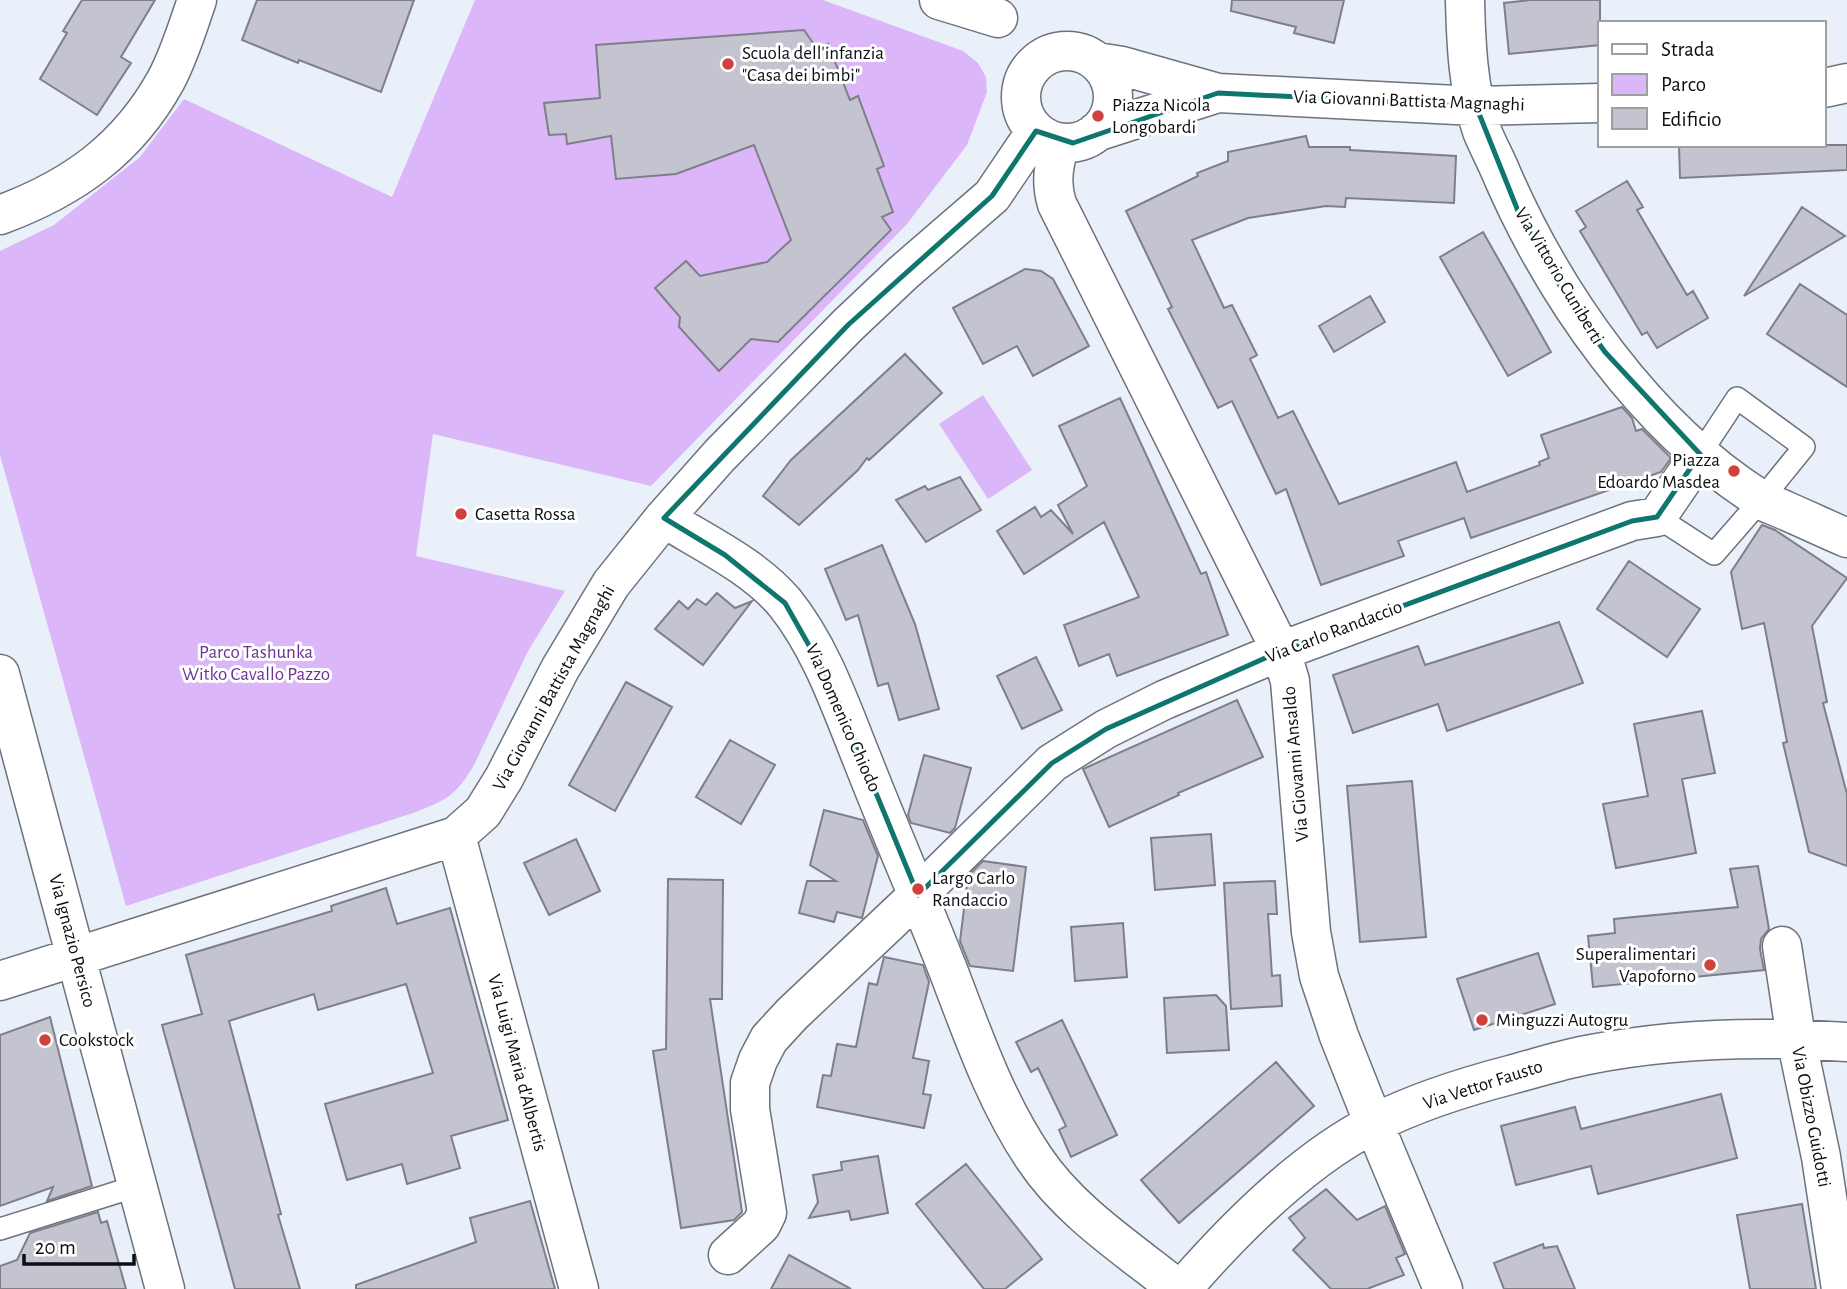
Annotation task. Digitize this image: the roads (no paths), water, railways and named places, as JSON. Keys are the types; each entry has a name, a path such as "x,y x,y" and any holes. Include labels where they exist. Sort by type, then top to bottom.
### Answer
{"street":[{"path":"0,215 48,195 74,180 103,159 126,137 148,110 167,78 197,0"},
{"path":"939,0 1000,9 1034,64"},
{"name":"Via Vittorio Cuniberti","path":"1465,0 1466,37 1482,131 1518,211 1569,300 1605,352 1642,395 1700,454 1761,500 1847,538"},
{"path":"1062,51 1082,53 1097,62 1107,74 1113,96 1108,118 1096,132 1073,143 1048,137 1026,119 1020,98 1025,76 1034,64 1049,54 1062,51"},
{"name":"Via Giovanni Battista Magnaghi","path":"1097,62 1122,66 1218,93 1476,106 1598,103"},
{"path":"1826,88 1847,83"},
{"name":"Via Giovanni Battista Magnaghi","path":"1096,132 1218,93"},
{"name":"Via Giovanni Battista Magnaghi","path":"0,981 456,836 483,812 504,778 560,669 605,594 664,519 720,455 848,325 992,196 1048,137"},
{"name":"Via Giovanni Ansaldo","path":"1048,137 1057,204 1281,651 1290,681 1314,953 1328,1007 1443,1289"},
{"path":"1657,517 1700,454"},
{"name":"Via Carlo Randaccio","path":"918,895 1052,762 1143,709 1281,651 1632,521 1657,517"},
{"name":"Via Domenico Chiodo","path":"664,519 760,579 785,603 832,686 918,895"},
{"name":"Via Ignazio Persico","path":"0,674 165,1289"},
{"name":"Via Luigi Maria d'Albertis","path":"456,836 579,1289"},
{"path":"728,1255 761,1225 766,1213 750,1109 750,1083 769,1039 859,949 918,895 972,1036 1004,1109 1035,1159 1070,1203 1180,1289"},
{"name":"Via Obizzo Guidotti","path":"1782,946 1796,1038 1821,1157 1841,1289"},
{"name":"Via Vettor Fausto","path":"1180,1289 1214,1252 1282,1188 1336,1147 1374,1124 1480,1083 1586,1055 1664,1043 1796,1038 1847,1042"}],"lane":[{"path":"1657,517 1714,554 1804,447 1737,398 1700,454"},
{"path":"0,1229 137,1186"}],"place":[{"name":"Scuola dell'infanzia \"Casa dei bimbi\"","path":"728,64"},
{"name":"Piazza Nicola Longobardi","path":"1098,116"},
{"name":"Piazza Edoardo Masdea","path":"1734,471"},
{"name":"Casetta Rossa","path":"461,514"},
{"name":"Largo Carlo Randaccio","path":"918,889"},
{"name":"Superalimentari Vapoforno","path":"1710,965"},
{"name":"Minguzzi Autogru","path":"1482,1020"},
{"name":"Cookstock","path":"45,1040"}],"park label":[{"name":"Parco Tashunka Witko Cavallo Pazzo","path":"256,663"}]}
